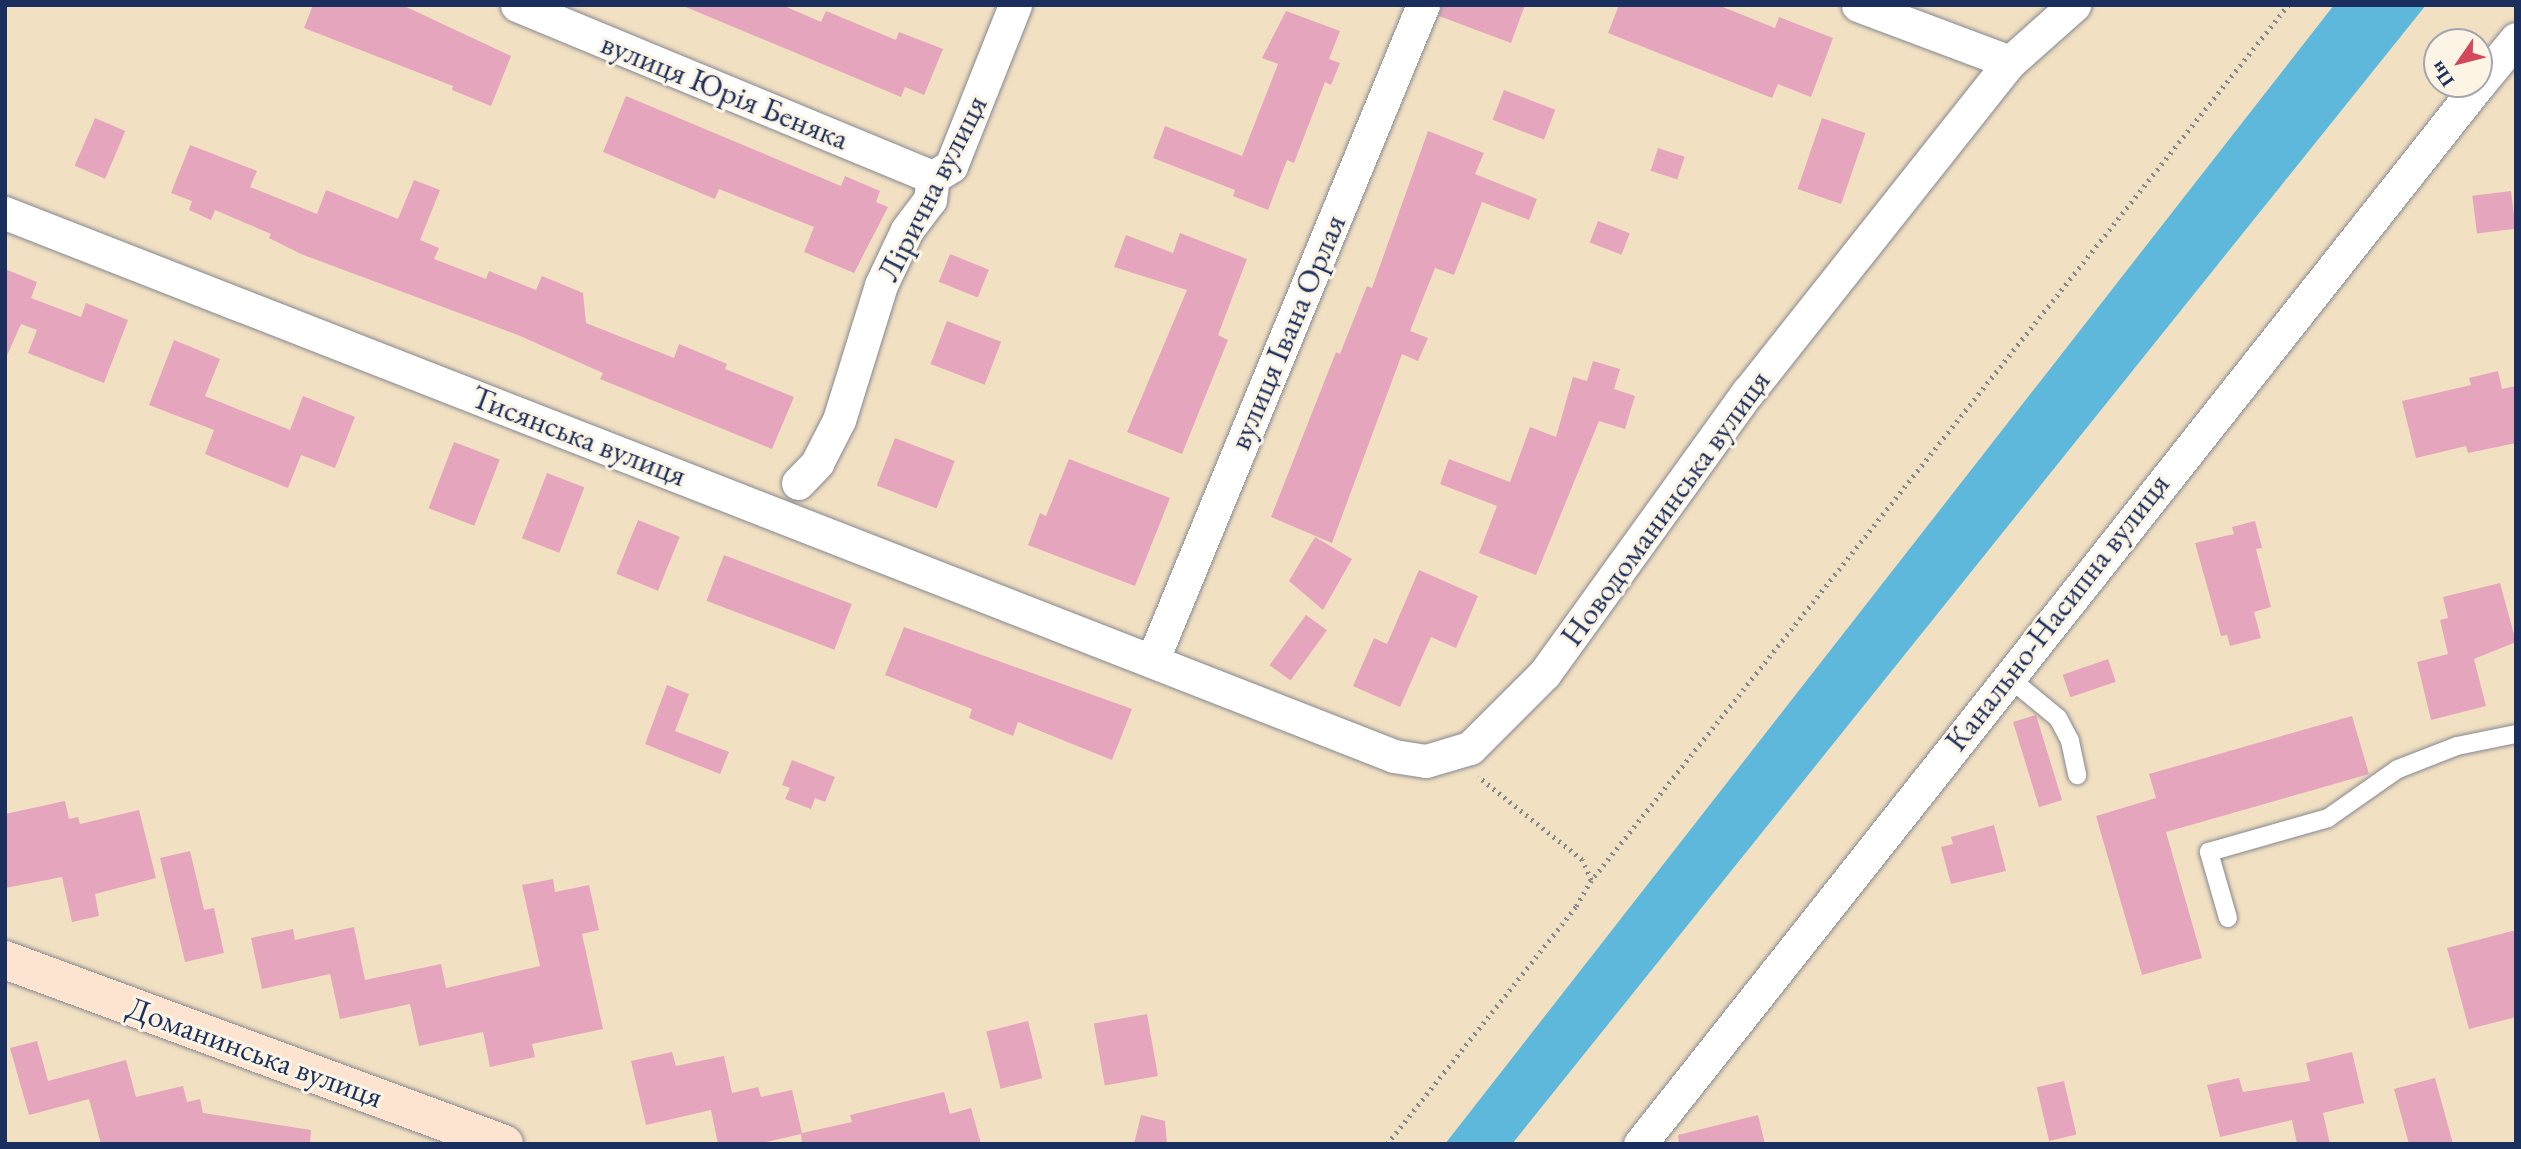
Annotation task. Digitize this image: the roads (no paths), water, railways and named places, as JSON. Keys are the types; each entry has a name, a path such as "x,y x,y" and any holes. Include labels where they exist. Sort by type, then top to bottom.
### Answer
{"main road":[{"name":"Доманинська вулиця","path":"5,960 504,1144"}],"street":[{"name":"вулиця Юрія Беняка","path":"517,5 933,177"},
{"name":"Лірична вулиця","path":"798,483 817,463 839,420 881,285 907,230 930,200 933,177 951,166 1016,5"},
{"name":"вулиця Івана Орлая","path":"1153,659 1423,5"},
{"path":"1858,5 2010,62"},
{"name":"Новодоманинська вулиця","path":"1153,659 1394,756 1426,761 1470,748 1545,673 1748,392 2010,62 2074,5"},
{"name":"Канально-Насипна вулиця","path":"2493,67 2516,39"},
{"name":"Канально-Насипна вулиця","path":"1640,1144 2007,676 2468,98"},
{"name":"Тисянська вулиця","path":"5,213 1153,659"}],"lane":[{"path":"2007,676 2058,719 2070,741 2077,775"},
{"path":"2228,918 2210,852 2328,818 2398,769 2457,746 2516,734"}],"water":[{"path":"2334,5 2426,5 1512,1144 1445,1144"}]}
